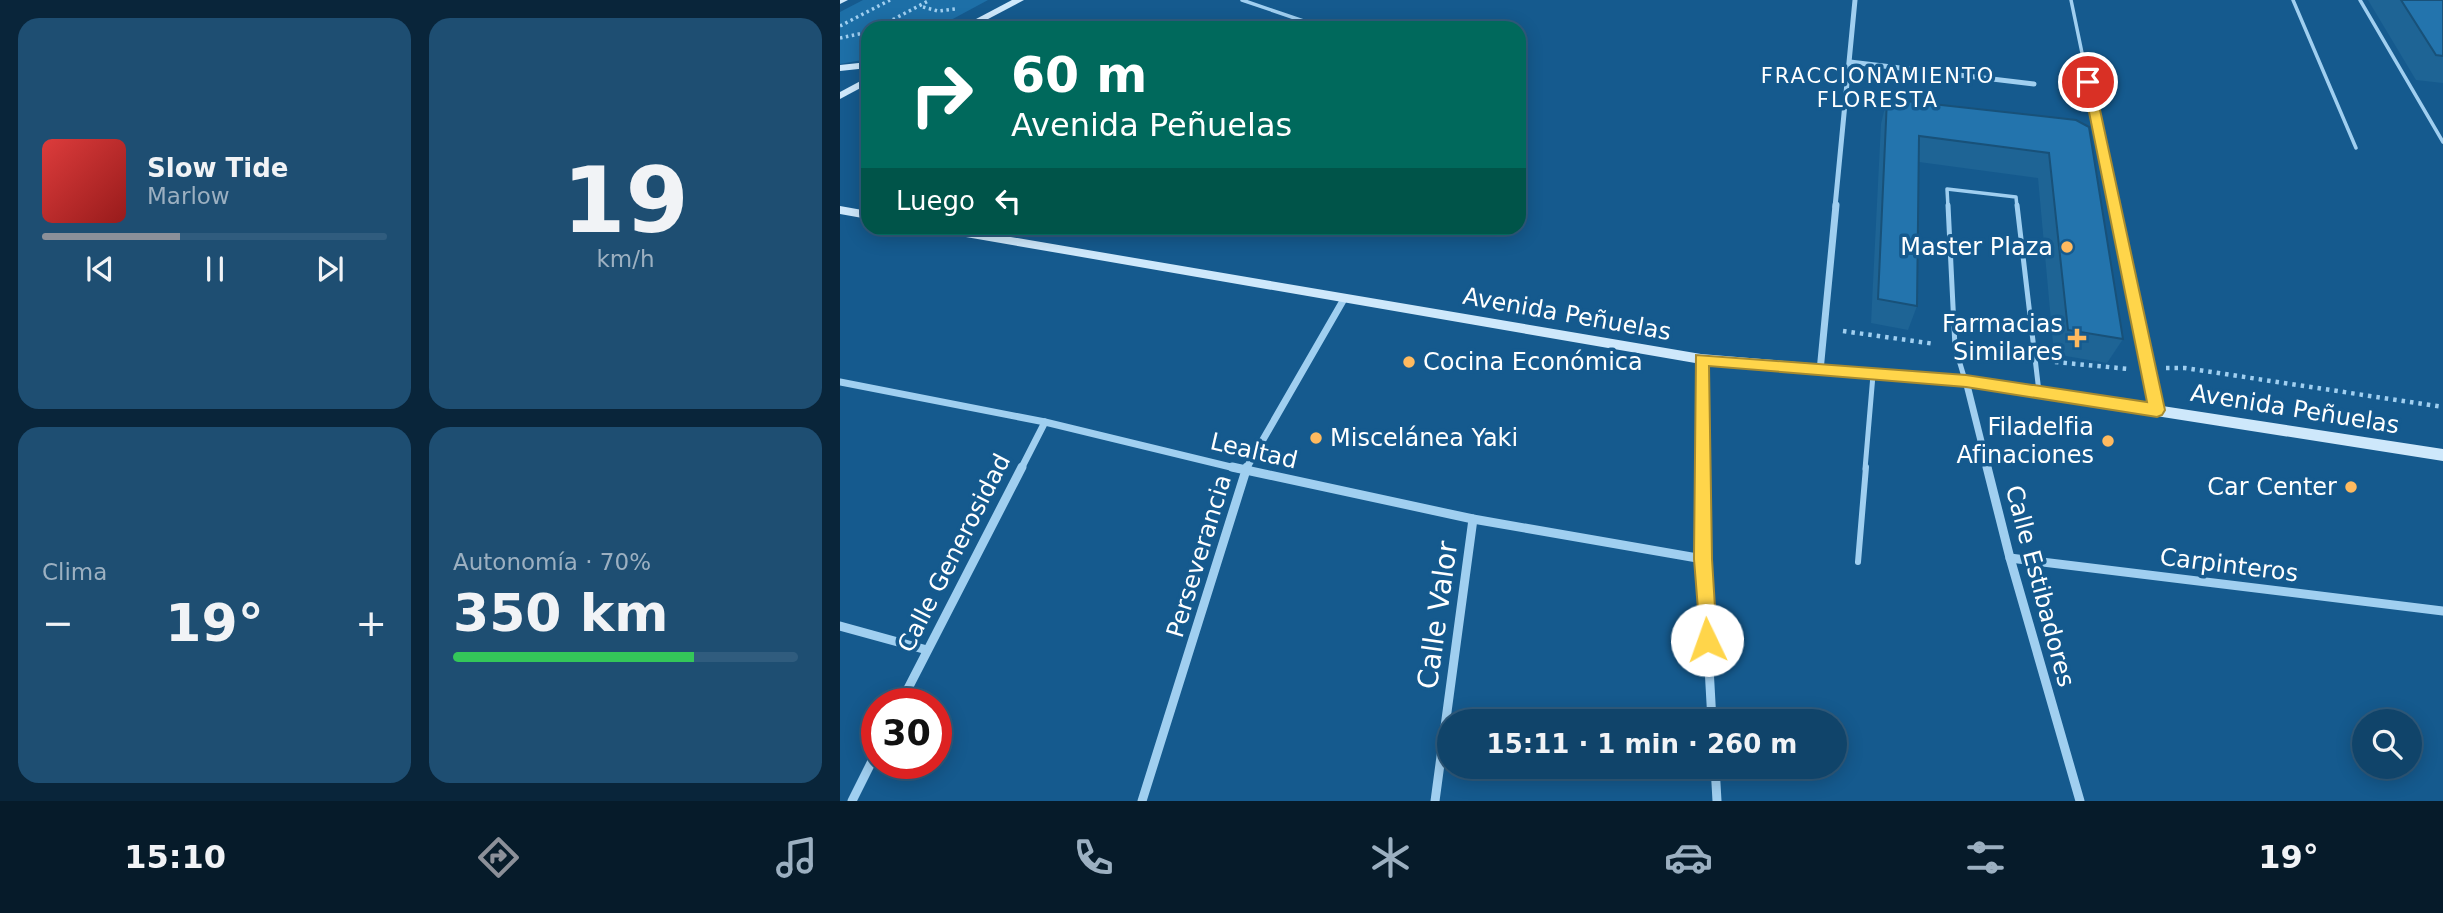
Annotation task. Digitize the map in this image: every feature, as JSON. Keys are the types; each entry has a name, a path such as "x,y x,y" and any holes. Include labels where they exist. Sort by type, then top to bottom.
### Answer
{"street":[{"path":"978,21 1019,0"},
{"path":"1820,371 1855,0"},
{"path":"1850,62 2034,84"},
{"path":"840,68 861,66"},
{"path":"840,96 861,84"},
{"path":"840,211 861,214"},
{"name":"Avenida Peñuelas","path":"977,235 1701,359 1820,371 1966,381 2443,455"},
{"name":"Perseverancia","path":"1142,801 1245,470 1344,299"},
{"path":"1701,359 1703,559 1711,709"},
{"name":"Calle Estibadores","path":"1966,381 2010,558 2080,801"},
{"name":"Lealtad","path":"840,382 1045,422 1245,470 1473,519 1703,559"},
{"name":"Calle Generosidad","path":"908,688 1045,422"},
{"name":"Calle Valor","path":"1435,801 1473,519"},
{"name":"Carpinteros","path":"2010,558 2443,611"},
{"path":"840,626 927,650"},
{"path":"852,801 863,779"},
{"path":"1716,779 1717,801"}],"lane":[{"path":"1242,0 1304,21"},
{"path":"2071,0 2157,410"},
{"path":"2292,0 2356,148"},
{"path":"2360,0 2443,142"},
{"path":"2436,128 2443,129"},
{"path":"1966,381 1955,347 1947,189 2016,197 2039,392"},
{"path":"1858,562 1874,375"}],"path":[{"path":"840,26 890,0"},
{"path":"891,21 930,0"},
{"path":"922,6 937,11 964,5"},
{"path":"840,38 861,34"}],"shaded area":[{"path":"863,0 988,0 949,21 861,21 861,60 840,64 840,12"}],"building":[{"path":"2401,0 2443,0 2443,56 2436,55"},
{"path":"1887,99 2076,120 2089,127 2123,339 2068,330 2049,153 1919,136 1917,306 1878,299"}],"place":[{"name":"Master Plaza","path":"2067,247"},
{"name":"Farmacias Similares","path":"2077,338"},
{"name":"Cocina Económica","path":"1409,362"},
{"name":"Miscelánea Yaki","path":"1316,438"},
{"name":"Filadelfia Afinaciones","path":"2108,441"},
{"name":"Car Center","path":"2351,487"}],"district":[{"name":"FRACCIONAMIENTO FLORESTA","path":"1878,88"}],"route":[{"path":"1707,640 1703,559 1701,359 1820,371 1966,381 2157,410 2088,82"}]}
